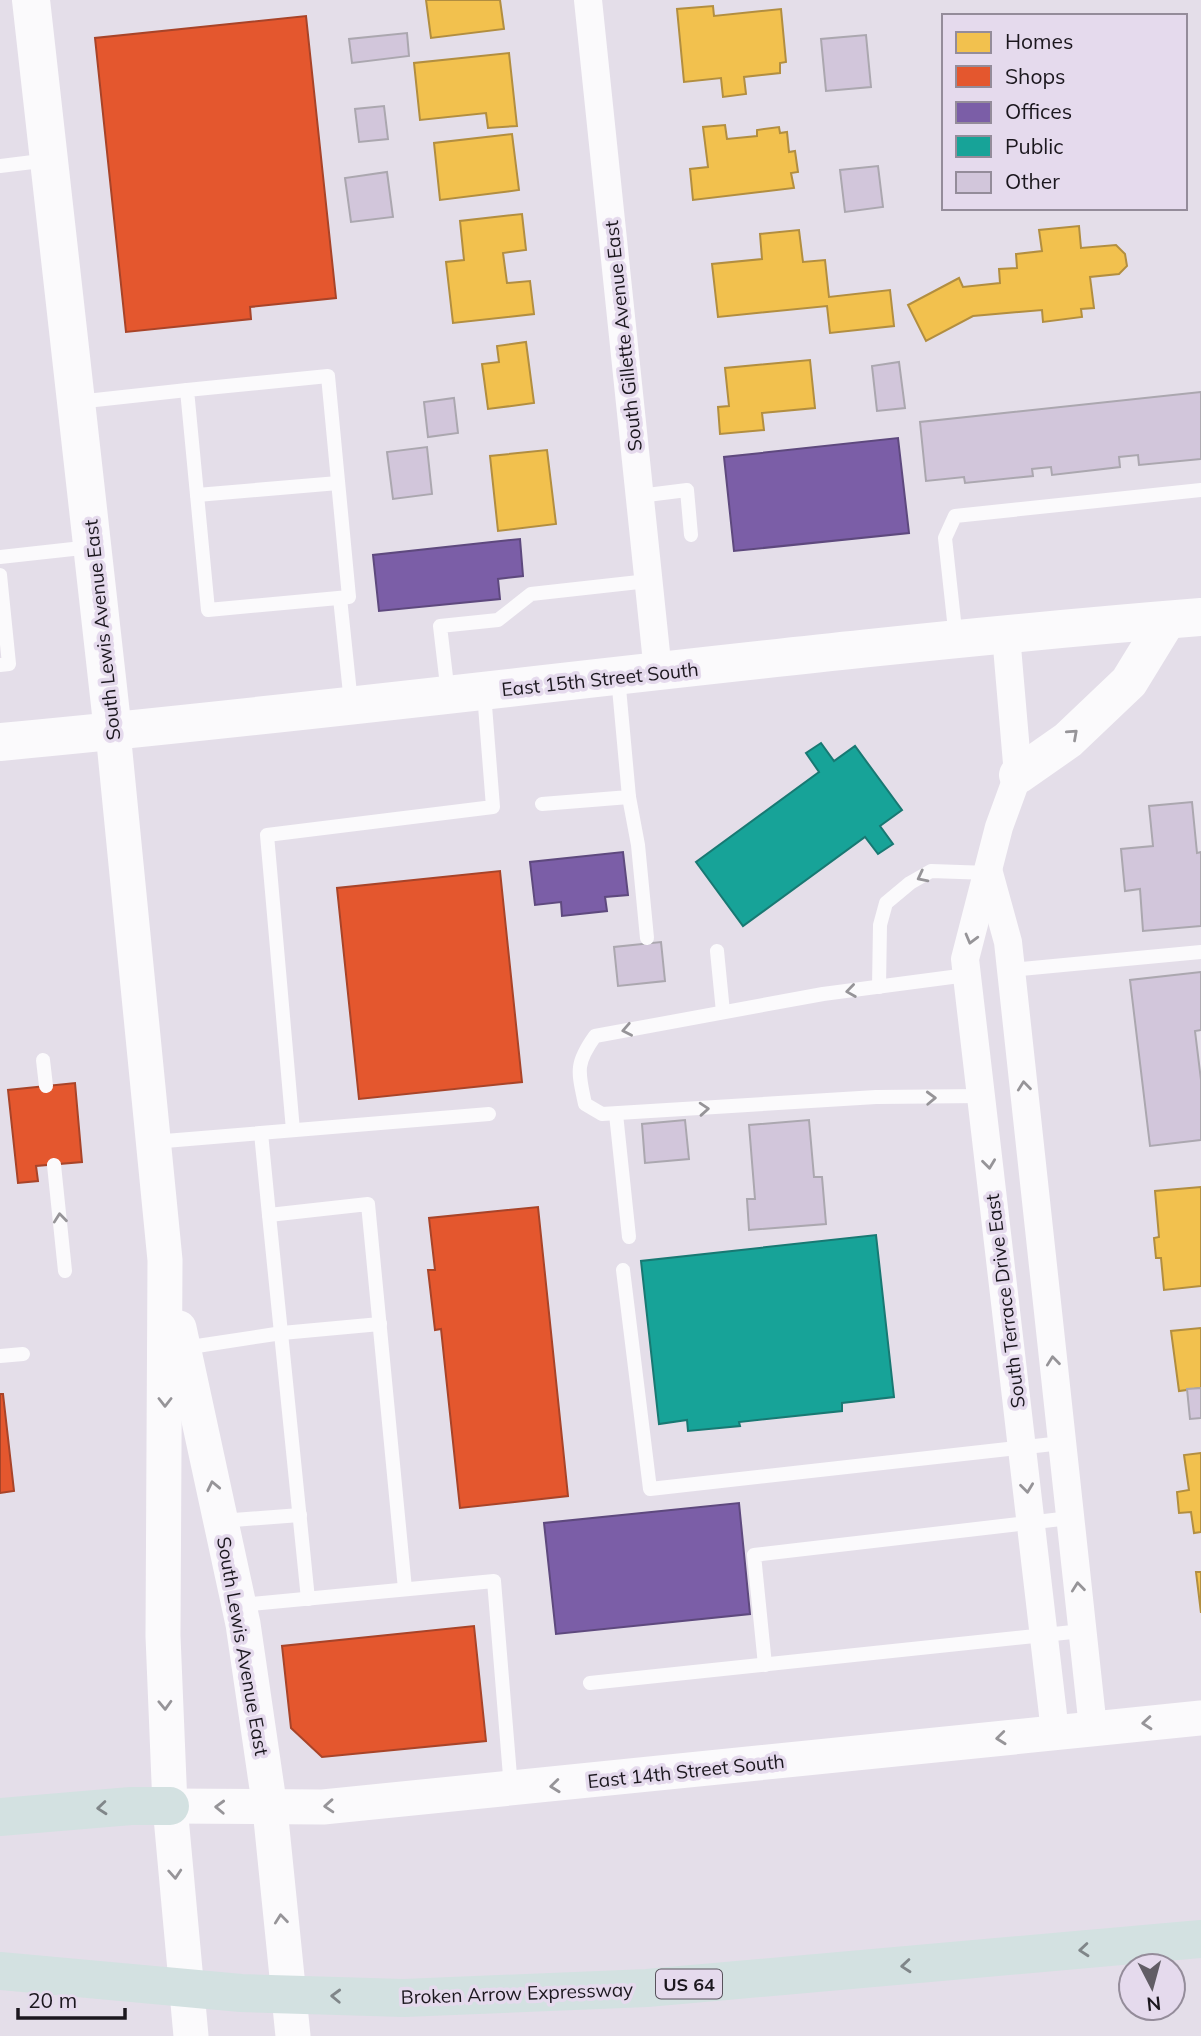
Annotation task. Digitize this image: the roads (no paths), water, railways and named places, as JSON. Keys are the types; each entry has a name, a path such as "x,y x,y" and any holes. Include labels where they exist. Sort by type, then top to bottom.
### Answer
{"highway":[{"path":"0,1817 131,1806 170,1806"},
{"name":"Broken Arrow Expressway","path":"0,1971 241,1993 404,1998 647,1988 1201,1939"}],"main road":[{"name":"South Lewis Avenue East","path":"32,0 113,732"},
{"name":"East 15th Street South","path":"0,743 1184,618"},
{"path":"1018,775 1068,740 1129,682 1184,618"}],"street":[{"name":"South Gillette Avenue East","path":"588,0 658,672"},
{"name":"South Terrace Drive East","path":"1006,635 1018,775 999,827 965,959 1055,1732"},
{"name":"South Lewis Avenue East","path":"113,732 165,1260 162,1595 170,1806 191,2036"},
{"name":"South Terrace Drive East","path":"989,873 1008,942 1093,1728"},
{"name":"South Lewis Avenue East","path":"165,1260 238,1605 270,1808 293,2036"},
{"name":"East 14th Street South","path":"170,1806 323,1807 1201,1718"}],"lane":[{"path":"0,166 50,160"},
{"path":"76,402 187,390 328,376 349,597 208,610 187,390"},
{"path":"197,495 338,483"},
{"path":"639,496 687,490 691,534"},
{"path":"957,640 945,538 956,516 1201,491"},
{"path":"0,557 93,547"},
{"path":"0,575 9,664 0,665"},
{"path":"293,1130 267,835 493,807 466,694 440,626 498,620 531,594 648,581"},
{"path":"340,598 351,708"},
{"path":"618,677 629,797 638,845 647,938"},
{"path":"542,804 629,797"},
{"path":"879,987 880,925 886,903 910,883 932,871 989,873"},
{"path":"717,951 723,1012"},
{"path":"1011,970 1201,952"},
{"path":"967,975 723,1012 596,1036 580,1057 580,1080 585,1104 602,1114 876,1097 981,1096"},
{"path":"43,1060 46,1086"},
{"path":"153,1142 489,1114"},
{"path":"616,1114 629,1237"},
{"path":"261,1133 308,1598"},
{"path":"54,1164 65,1271"},
{"path":"270,1214 368,1204 405,1590"},
{"path":"623,1270 650,1489 1062,1443"},
{"path":"184,1348 380,1324"},
{"path":"0,1356 23,1353"},
{"path":"221,1521 300,1516"},
{"path":"765,1665 754,1555 1070,1518"},
{"path":"238,1605 494,1581 511,1790"},
{"path":"590,1683 1082,1631"}]}
